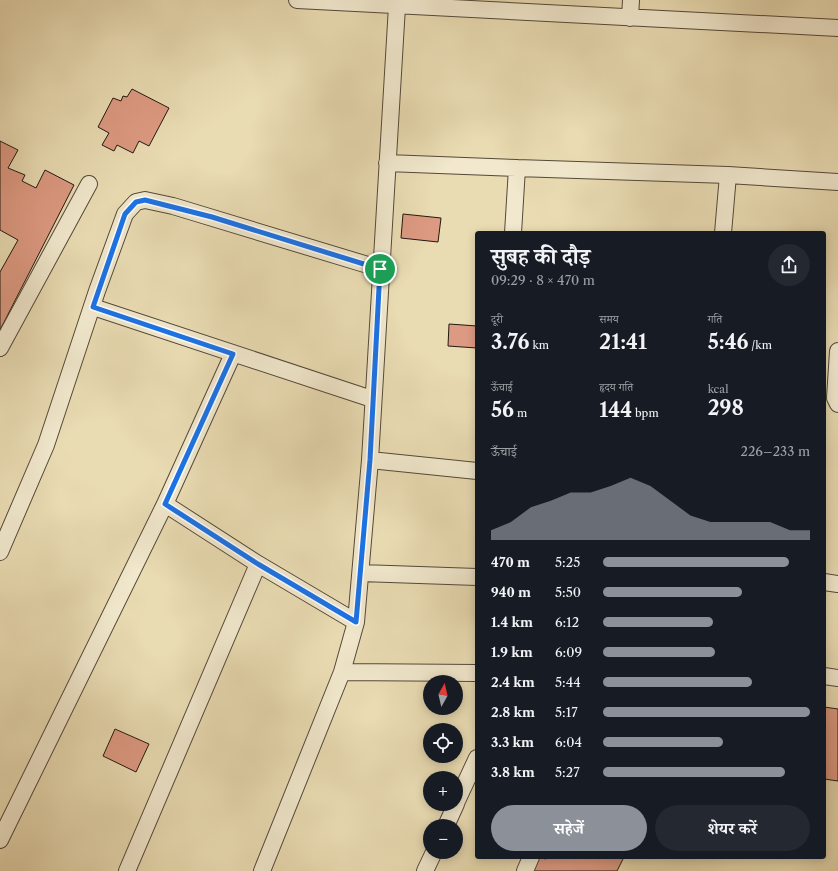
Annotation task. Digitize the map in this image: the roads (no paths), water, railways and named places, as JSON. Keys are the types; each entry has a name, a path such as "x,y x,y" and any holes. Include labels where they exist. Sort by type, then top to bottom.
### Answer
{"street":[{"path":"297,0 397,6 470,5 630,18 838,28"},
{"path":"630,0 630,18"},
{"path":"262,871 342,672 356,622 370,460 372,399 386,162 397,6"},
{"path":"386,162 728,175 838,182"},
{"path":"513,231 517,168"},
{"path":"723,231 728,175"},
{"path":"0,348 88,184"},
{"path":"0,552 46,445 125,214 136,202 145,200 212,217 380,269"},
{"path":"93,307 372,399"},
{"path":"838,351 835,398 838,404"},
{"path":"0,840 165,504 233,354"},
{"path":"370,460 475,471"},
{"path":"165,504 258,564 356,622"},
{"path":"127,871 258,564"},
{"path":"361,573 475,577"},
{"path":"826,582 838,584"},
{"path":"342,672 475,673"},
{"path":"826,676 838,678"},
{"path":"463,789 475,762"},
{"path":"425,871 431,859"},
{"path":"525,871 530,859"}]}
